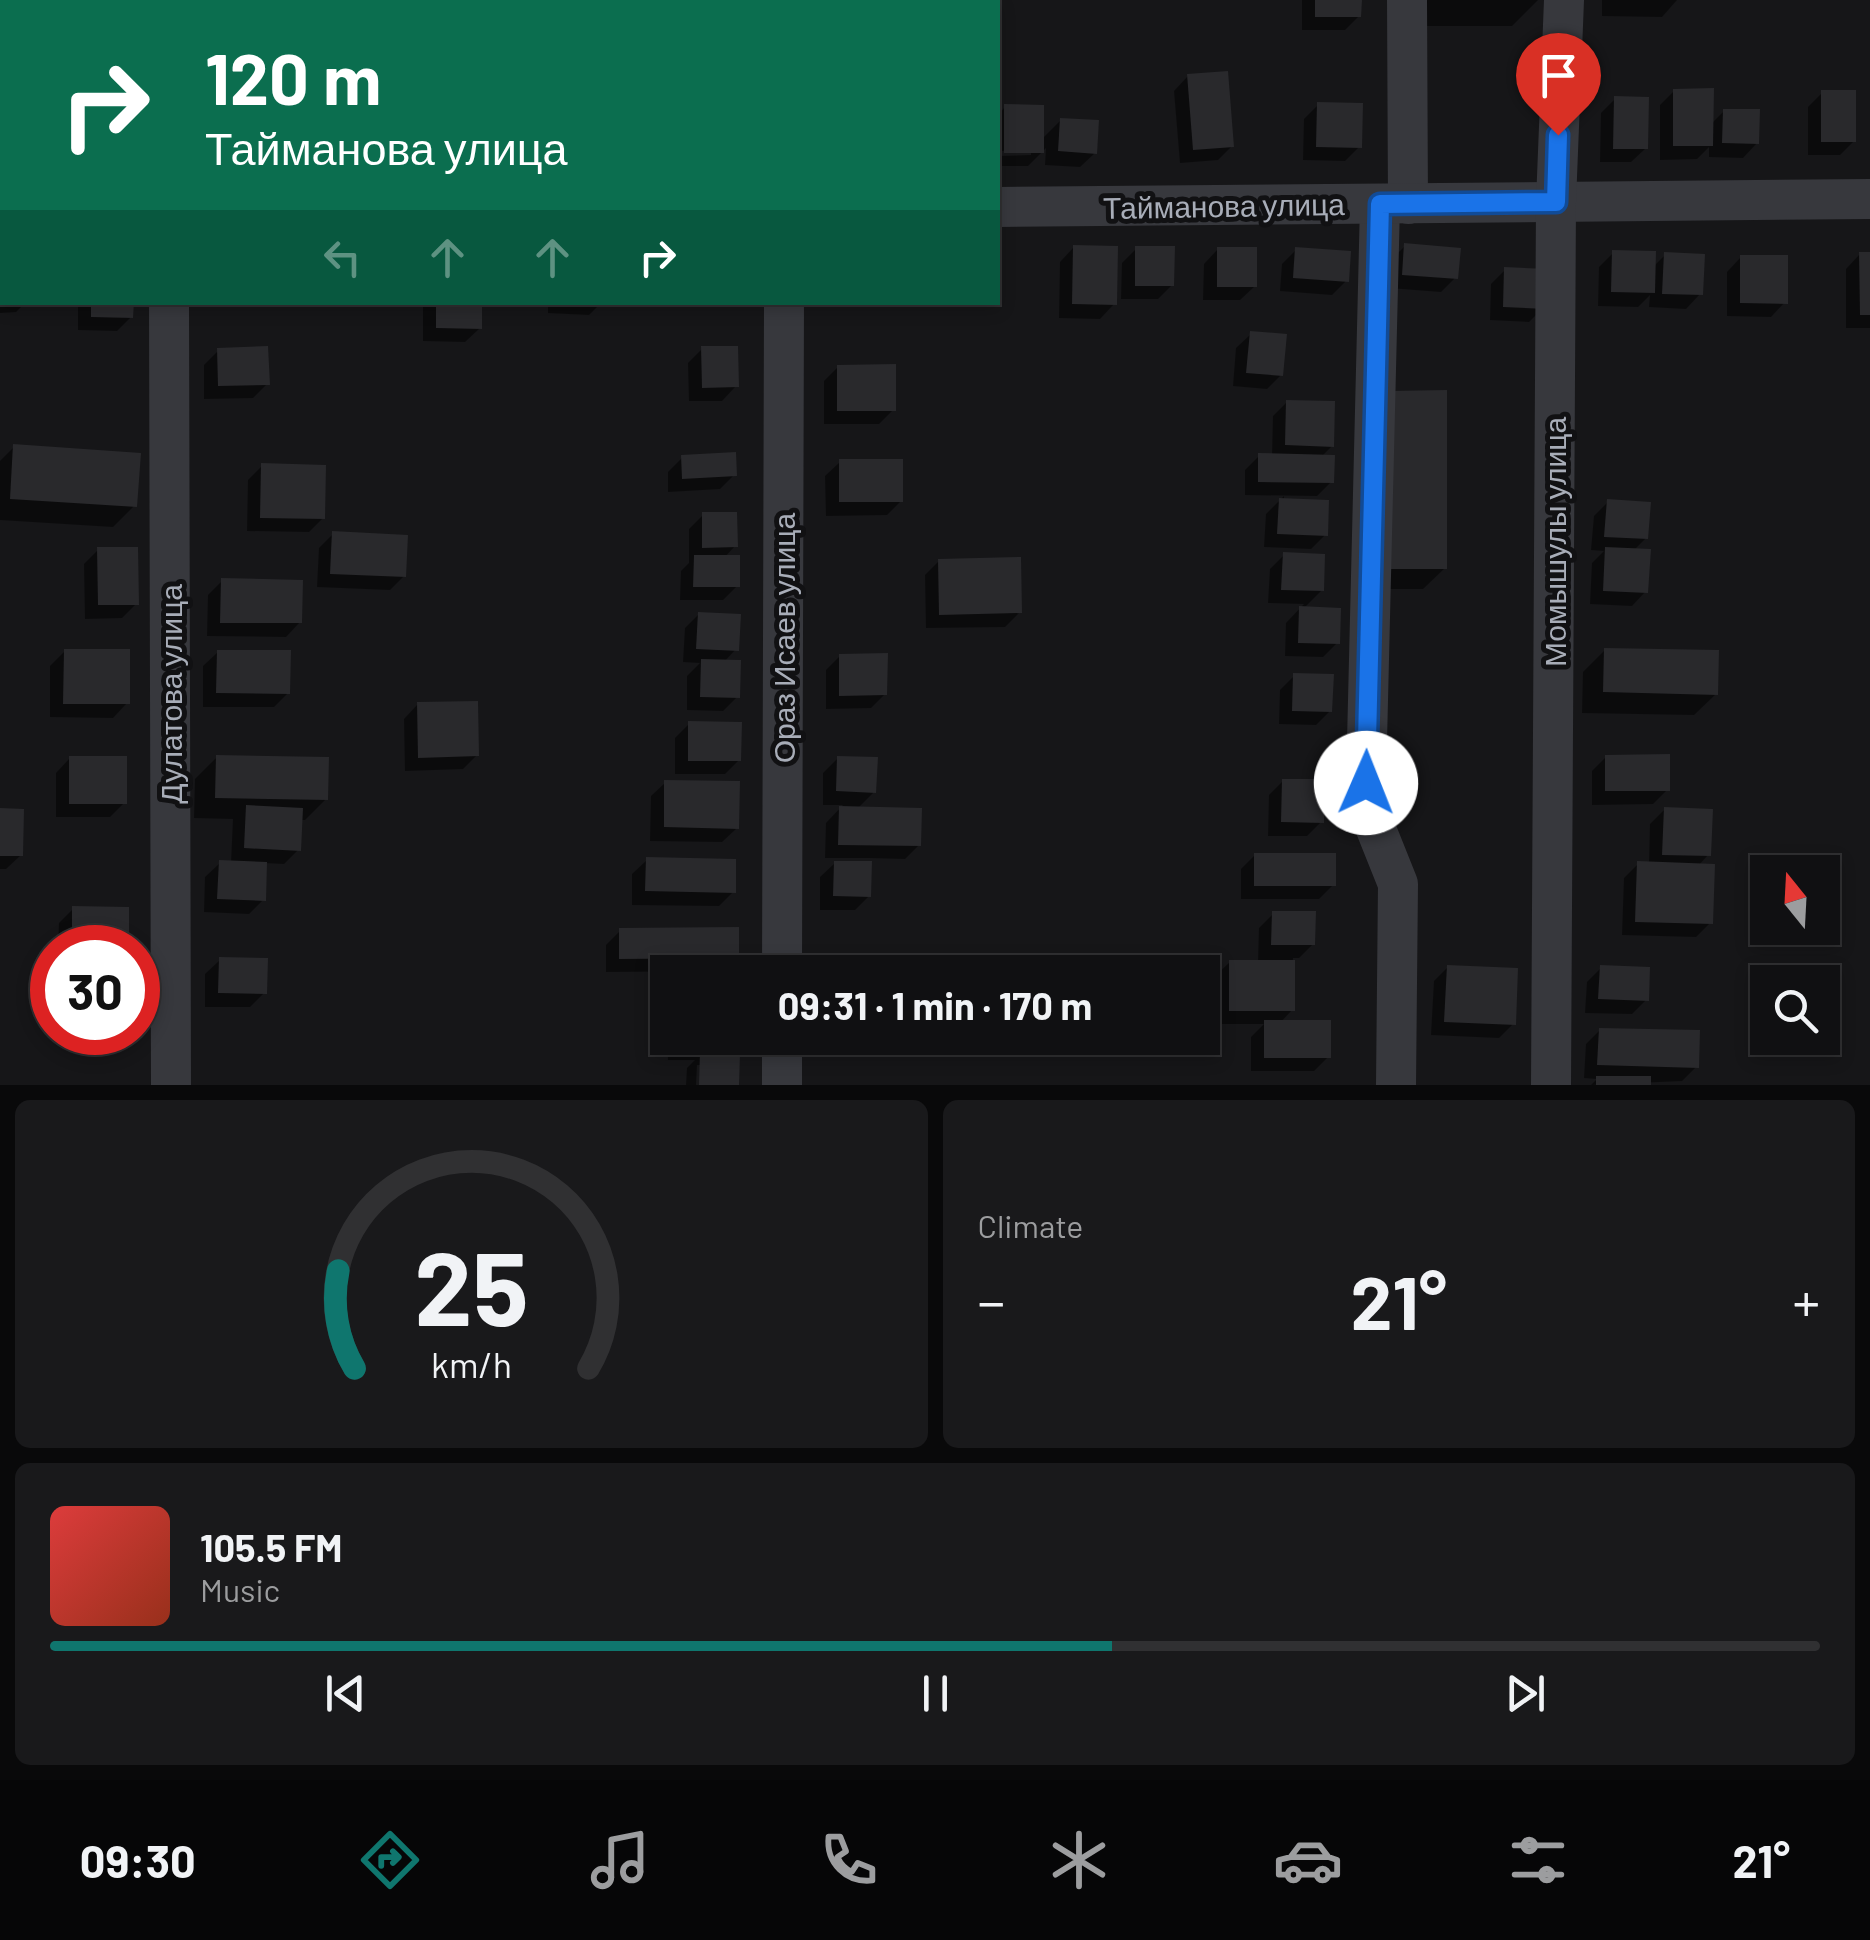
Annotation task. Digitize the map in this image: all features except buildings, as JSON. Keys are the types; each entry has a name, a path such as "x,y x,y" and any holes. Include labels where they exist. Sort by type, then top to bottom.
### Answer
{"street":[{"path":"1396,1085 1398,884 1372,819 1366,783 1394,204 1408,0"},
{"name":"Момышулы улица","path":"1552,1085 1556,202 1564,0"},
{"name":"Тайманова улица","path":"1000,207 1870,199"},
{"name":"Дулатова улица","path":"169,305 171,1085"},
{"name":"Ораз Исаев улица","path":"782,955 784,305"},
{"path":"782,1055 782,1085"}],"route":[{"path":"1366,783 1380,204 1556,202 1558,135"}]}
